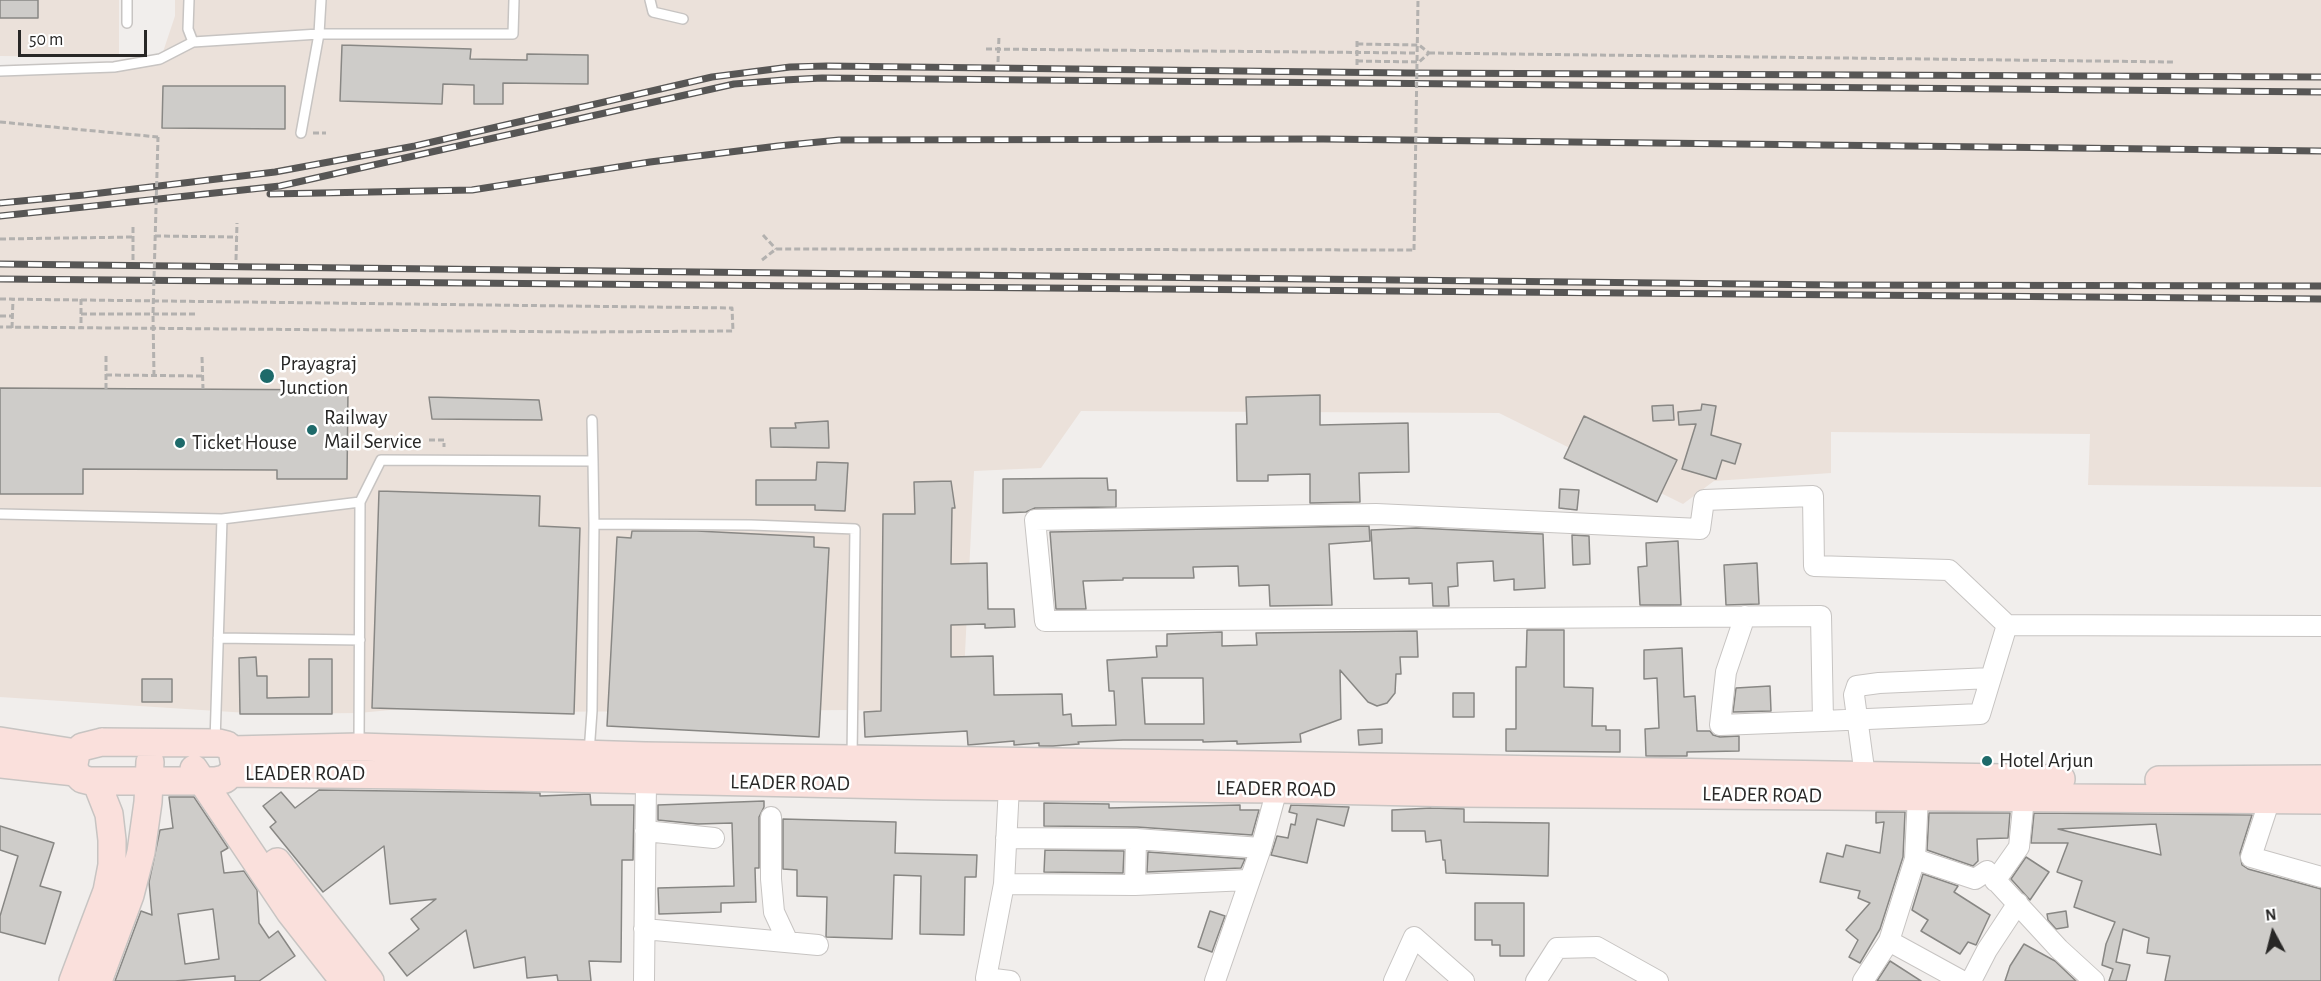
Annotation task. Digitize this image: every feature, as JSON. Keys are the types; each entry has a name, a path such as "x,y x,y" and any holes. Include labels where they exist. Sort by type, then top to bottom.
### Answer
{"main road":[{"path":"0,741 83,769"},
{"path":"98,981 130,895 141,852 150,781 149,754 144,742"},
{"path":"73,981 107,891 112,865 109,814 83,769 82,747 91,744 144,742 217,761 283,872 370,981"},
{"name":"LEADER ROAD","path":"217,761 359,747 589,754 2062,780 2321,779"},
{"name":"LEADER ROAD","path":"217,761 415,774 646,780 1459,793 1889,797 1918,795 2025,798 2066,796 2321,800"},
{"path":"0,764 83,769 150,781 217,761"},
{"path":"217,761 290,912 344,981"}],"street":[{"path":"1823,722 1821,616 1045,621 1035,520 1376,514 1700,529 1704,500 1813,496 1814,566 1950,570 2007,625 2321,626"},
{"path":"1745,616 1726,672 1720,725 1980,714 2007,625"},
{"path":"1865,776 1854,695 1857,686 1991,678"},
{"path":"644,981 646,780"},
{"path":"1009,786 1004,884 986,978 1010,981"},
{"path":"1220,979 1277,789"},
{"path":"1863,981 1889,941 1915,859 1918,795"},
{"path":"1995,881 2019,847 2025,798"},
{"path":"2270,799 2251,857 2321,877"},
{"path":"771,817 771,879 774,912 788,942"},
{"path":"645,831 714,838"},
{"path":"1006,838 1136,838 1261,848"},
{"path":"1135,885 1136,838"},
{"path":"1915,859 1975,879 1987,871 2019,903 2059,949 2094,981"},
{"path":"1004,884 1135,885 1248,880"},
{"path":"1971,981 1987,950 2019,903"},
{"path":"644,929 818,945"},
{"path":"1394,981 1414,937 1464,981"},
{"path":"1889,941 1962,981"},
{"path":"1536,981 1557,948 1597,947 1658,981"}],"lane":[{"path":"127,0 127,23"},
{"path":"189,0 188,29 193,42"},
{"path":"301,133 319,34 321,0"},
{"path":"0,71 114,67 160,59 193,42 319,34 513,34 514,0"},
{"path":"650,0 653,12 683,19"},
{"path":"589,754 592,711 594,524 592,420"},
{"path":"359,747 360,502 381,460 593,461"},
{"path":"0,514 222,519 360,502"},
{"path":"217,761 222,519"},
{"path":"594,524 855,529 852,759"},
{"path":"218,638 360,640"}],"path":[{"path":"762,260 776,249 1414,249 1418,0"},
{"path":"998,62 999,36"},
{"path":"1428,54 1419,45 1357,42 1357,63 1419,62 1428,54 2174,62"},
{"path":"986,49 1417,53"},
{"path":"0,122 158,137 153,314 154,376"},
{"path":"236,260 237,223"},
{"path":"133,227 133,260"},
{"path":"763,235 776,249"},
{"path":"155,236 237,237"},
{"path":"0,239 133,237"},
{"path":"0,299 732,308 733,331 583,332 0,327"},
{"path":"12,328 13,299"},
{"path":"81,299 81,328"},
{"path":"81,314 195,314"},
{"path":"0,316 12,316"},
{"path":"106,356 106,389"},
{"path":"202,357 203,389"},
{"path":"106,375 203,376"}],"shaded area":[{"path":"0,0 119,0 119,57 0,56"},
{"path":"175,0 2321,0 2321,487 2088,485 2090,434 1831,432 1831,473 1714,481 1683,504 1499,413 1081,411 1041,468 974,471 962,714 852,710 520,712 400,709 359,713 263,714 0,697 0,65 159,64 175,16"}],"building":[{"path":"0,0 38,0 38,18 0,18"},
{"path":"342,45 471,49 470,59 527,60 527,54 588,55 588,84 503,83 503,104 474,104 474,85 443,84 442,104 340,101"},
{"path":"163,86 285,86 285,129 162,128"},
{"path":"0,388 348,390 347,479 277,479 277,470 83,469 83,494 0,494"},
{"path":"1320,395 1320,425 1408,423 1409,472 1359,473 1360,502 1310,503 1310,474 1268,475 1268,481 1237,481 1236,424 1247,424 1246,397"},
{"path":"429,397 539,400 542,420 432,419"},
{"path":"1702,404 1716,406 1711,435 1741,444 1735,464 1722,460 1716,479 1682,469 1696,424 1679,425 1678,412 1701,410"},
{"path":"1673,405 1674,420 1653,421 1652,406"},
{"path":"1584,416 1677,460 1657,502 1564,458"},
{"path":"828,421 829,448 771,447 770,428 796,428 795,423"},
{"path":"817,462 848,463 845,511 815,510 815,505 756,505 756,480 816,480"},
{"path":"1107,478 1108,490 1116,490 1116,507 1035,508 1026,512 1003,513 1003,479"},
{"path":"951,481 955,508 952,508 951,564 987,563 988,609 1014,609 1015,627 985,628 985,624 951,625 951,657 993,656 994,695 1062,694 1063,715 1071,714 1072,726 1116,725 1114,691 1109,691 1107,660 1157,657 1156,646 1167,646 1167,634 1222,632 1222,646 1257,645 1256,633 1417,631 1418,657 1400,657 1401,674 1396,674 1395,693 1387,703 1377,706 1368,702 1340,670 1341,719 1300,734 1301,742 1237,744 1237,741 1123,740 1078,742 1079,744 1053,746 1039,746 1039,743 1014,745 1014,741 968,745 967,731 865,737 864,712 881,711 883,514 915,514 914,482","holes":["1142,678 1203,678 1204,724 1145,724"]},
{"path":"1560,489 1579,490 1577,510 1559,508"},
{"path":"379,491 540,496 539,526 580,528 574,714 372,708"},
{"path":"1369,526 1370,541 1329,544 1332,605 1270,606 1269,585 1239,586 1238,566 1193,567 1194,578 1123,578 1123,580 1083,581 1086,609 1056,609 1050,532"},
{"path":"1416,528 1543,534 1545,588 1514,590 1514,579 1494,581 1493,561 1457,563 1458,586 1448,587 1449,606 1433,606 1432,583 1409,584 1409,578 1374,579 1371,530"},
{"path":"632,531 697,531 814,537 814,547 829,548 819,737 607,726 617,537 631,538"},
{"path":"1572,535 1589,536 1590,564 1573,565"},
{"path":"1678,541 1681,605 1640,605 1638,567 1647,566 1646,543"},
{"path":"1757,563 1759,604 1726,605 1724,565"},
{"path":"1527,630 1564,630 1564,687 1593,688 1592,726 1606,726 1606,730 1620,730 1620,752 1506,751 1506,729 1516,729 1516,667 1526,667"},
{"path":"1682,648 1684,697 1695,696 1697,731 1710,731 1713,735 1720,737 1739,736 1739,751 1687,752 1687,756 1646,756 1645,729 1659,728 1657,678 1644,679 1644,650"},
{"path":"256,657 257,676 267,676 267,698 309,697 309,659 332,659 332,714 240,714 239,658"},
{"path":"142,679 172,679 172,702 142,702"},
{"path":"1770,686 1771,711 1733,712 1736,688"},
{"path":"1453,693 1474,693 1474,717 1453,717"},
{"path":"1382,729 1382,743 1359,745 1358,730"},
{"path":"319,790 540,793 540,796 590,794 591,805 634,805 633,860 622,860 621,962 589,961 591,981 558,981 557,975 527,978 525,957 474,968 466,930 407,976 389,953 419,929 411,919 436,899 390,904 384,846 323,892 270,827 276,822 263,806 281,792 295,808"},
{"path":"169,797 194,797 228,848 221,852 224,873 244,871 257,890 259,923 269,938 278,931 295,956 259,981 235,981 235,976 175,981 115,981 141,911 152,915 149,882 160,830 173,828","holes":["213,909 219,959 185,964 178,914"]},
{"path":"764,801 759,817 759,868 755,868 756,902 721,903 721,912 659,914 658,888 734,886 732,823 698,824 658,820 658,805"},
{"path":"1044,803 1109,804 1109,808 1240,805 1240,810 1259,810 1252,835 1137,827 1044,826"},
{"path":"1291,805 1349,807 1344,826 1317,819 1307,863 1271,855 1277,836 1288,838 1291,824 1295,825 1297,814 1289,812"},
{"path":"1464,809 1464,822 1549,823 1548,876 1446,873 1441,840 1426,842 1425,831 1392,831 1392,810"},
{"path":"1876,812 1905,812 1903,857 1880,929 1860,963 1849,957 1858,940 1846,930 1870,903 1858,898 1860,891 1820,882 1827,853 1843,857 1846,845 1880,853 1884,822 1876,823"},
{"path":"1929,813 2010,813 2008,838 1977,839 1978,861 1973,866 1927,850"},
{"path":"2034,813 2252,815 2240,853 2242,865 2248,869 2321,889 2321,981 2165,981 2170,956 2147,953 2149,938 2123,929 2116,962 2130,965 2126,981 2109,981 2113,969 2102,965 2106,944 2115,922 2074,907 2082,881 2057,872 2068,843 2031,843","holes":["2156,824 2161,855 2058,829"]},
{"path":"783,819 896,822 895,853 977,855 976,877 965,877 964,935 920,934 921,876 894,875 892,939 826,937 827,897 797,896 797,870 783,869"},
{"path":"0,826 54,843 40,886 61,892 45,944 0,932 0,916 18,856 0,850"},
{"path":"1045,850 1124,851 1123,873 1044,872"},
{"path":"1148,852 1245,859 1241,868 1147,872"},
{"path":"2026,857 2049,872 2030,900 2011,879"},
{"path":"1923,874 1958,886 1954,892 1990,915 1976,945 1968,942 1960,954 1921,931 1928,920 1912,910"},
{"path":"1475,903 1524,903 1524,956 1500,956 1500,945 1492,945 1492,940 1475,940"},
{"path":"1210,911 1225,916 1212,952 1198,947"},
{"path":"2066,911 2068,927 2056,929 2048,920 2047,914"},
{"path":"2024,944 2055,961 2076,981 2005,981 2010,966"},
{"path":"1890,961 1921,981 1877,981"}],"railway":[{"path":"0,203 275,172 415,146 712,77 790,67 1407,73 2321,77"},
{"path":"0,216 280,186 734,84 784,80 822,78 2321,92"},
{"path":"270,194 472,190 650,162 839,140 1323,139 2321,151"},
{"path":"0,264 1833,285 2321,286"},
{"path":"0,279 2321,299"}],"place":[{"name":"Prayagraj Junction","path":"267,376"},
{"name":"Railway Mail Service","path":"312,430"},
{"name":"Ticket House","path":"180,443"},
{"name":"Hotel Arjun","path":"1987,761"}]}
